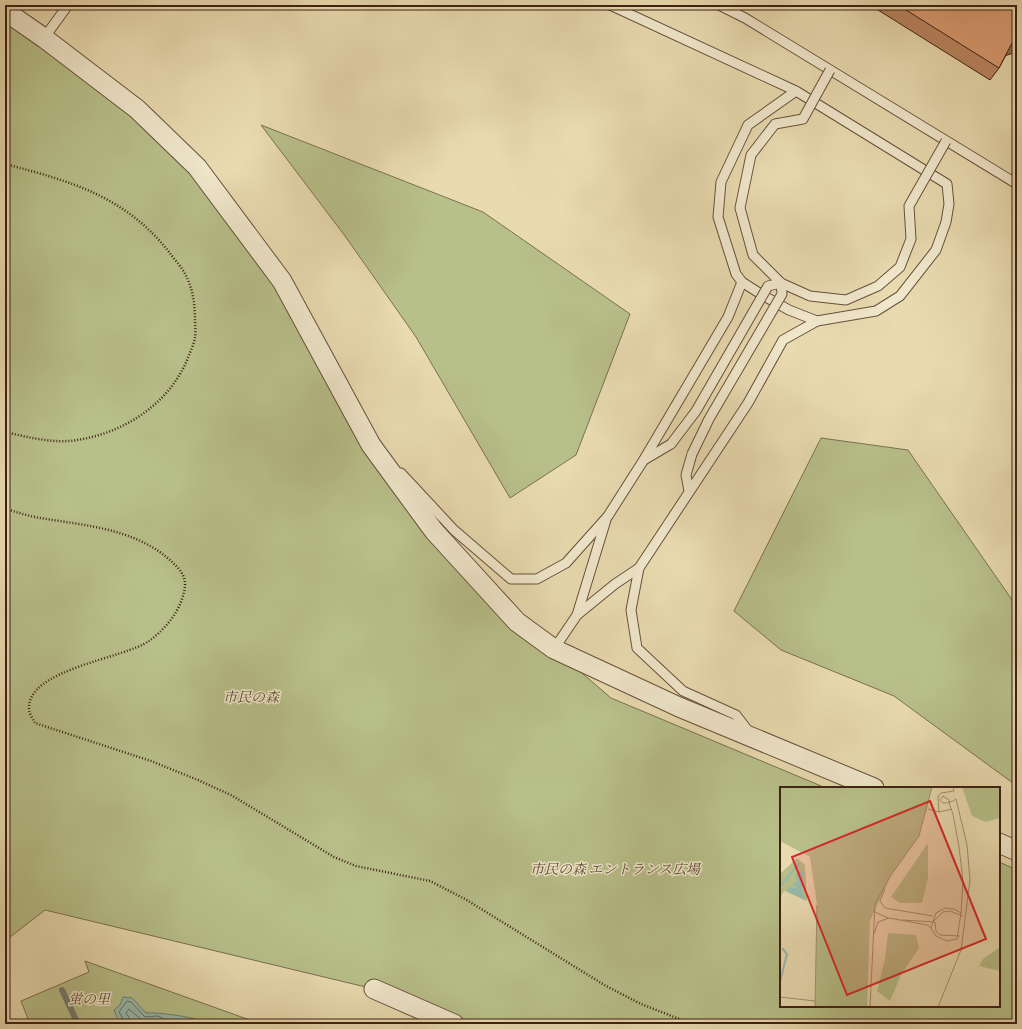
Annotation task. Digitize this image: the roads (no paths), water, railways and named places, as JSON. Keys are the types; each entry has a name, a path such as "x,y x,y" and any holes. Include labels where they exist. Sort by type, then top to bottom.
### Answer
{"street":[{"path":"5,11 44,38 137,110 197,167 282,282 371,445 434,530 517,622 554,649 679,707 872,787"},
{"path":"1000,843 1017,851"},
{"path":"374,989 454,1024"}],"lane":[{"path":"44,38 68,5"},
{"path":"610,5 796,91 947,184 949,204 946,222 936,250 900,296 876,311 817,321 783,340 748,403 689,490 639,568 631,610 637,648 683,691 736,715 754,738"},
{"path":"718,5 745,18 1017,184"},
{"path":"830,70 803,119 774,124 751,155 740,208 753,255 781,283 810,296 846,300 878,286 900,267 911,239 909,206 946,141"},
{"path":"796,91 748,125 721,182 718,217 736,274 742,282 789,310 817,321"},
{"path":"371,445 402,473 454,530 511,579 537,579 566,563 608,516 643,461 728,317 742,282"},
{"path":"643,461 671,444 696,411 768,286 781,283"},
{"path":"689,490 686,474 692,454 709,418 782,294 781,283"},
{"path":"554,649 577,615 608,516"},
{"path":"577,615 615,584 639,568"}],"water":[{"path":"123,997 132,998 146,1013 187,1017 202,1021 206,1024 125,1024 118,1020 114,1010 120,1005"}],"waterway":[{"path":"62,990 78,1024"}],"park label":[{"name":"市民の森","path":"251,697"},
{"name":"市民の森 エントランス広場","path":"615,869"},
{"name":"蛍の里","path":"89,999"}]}
